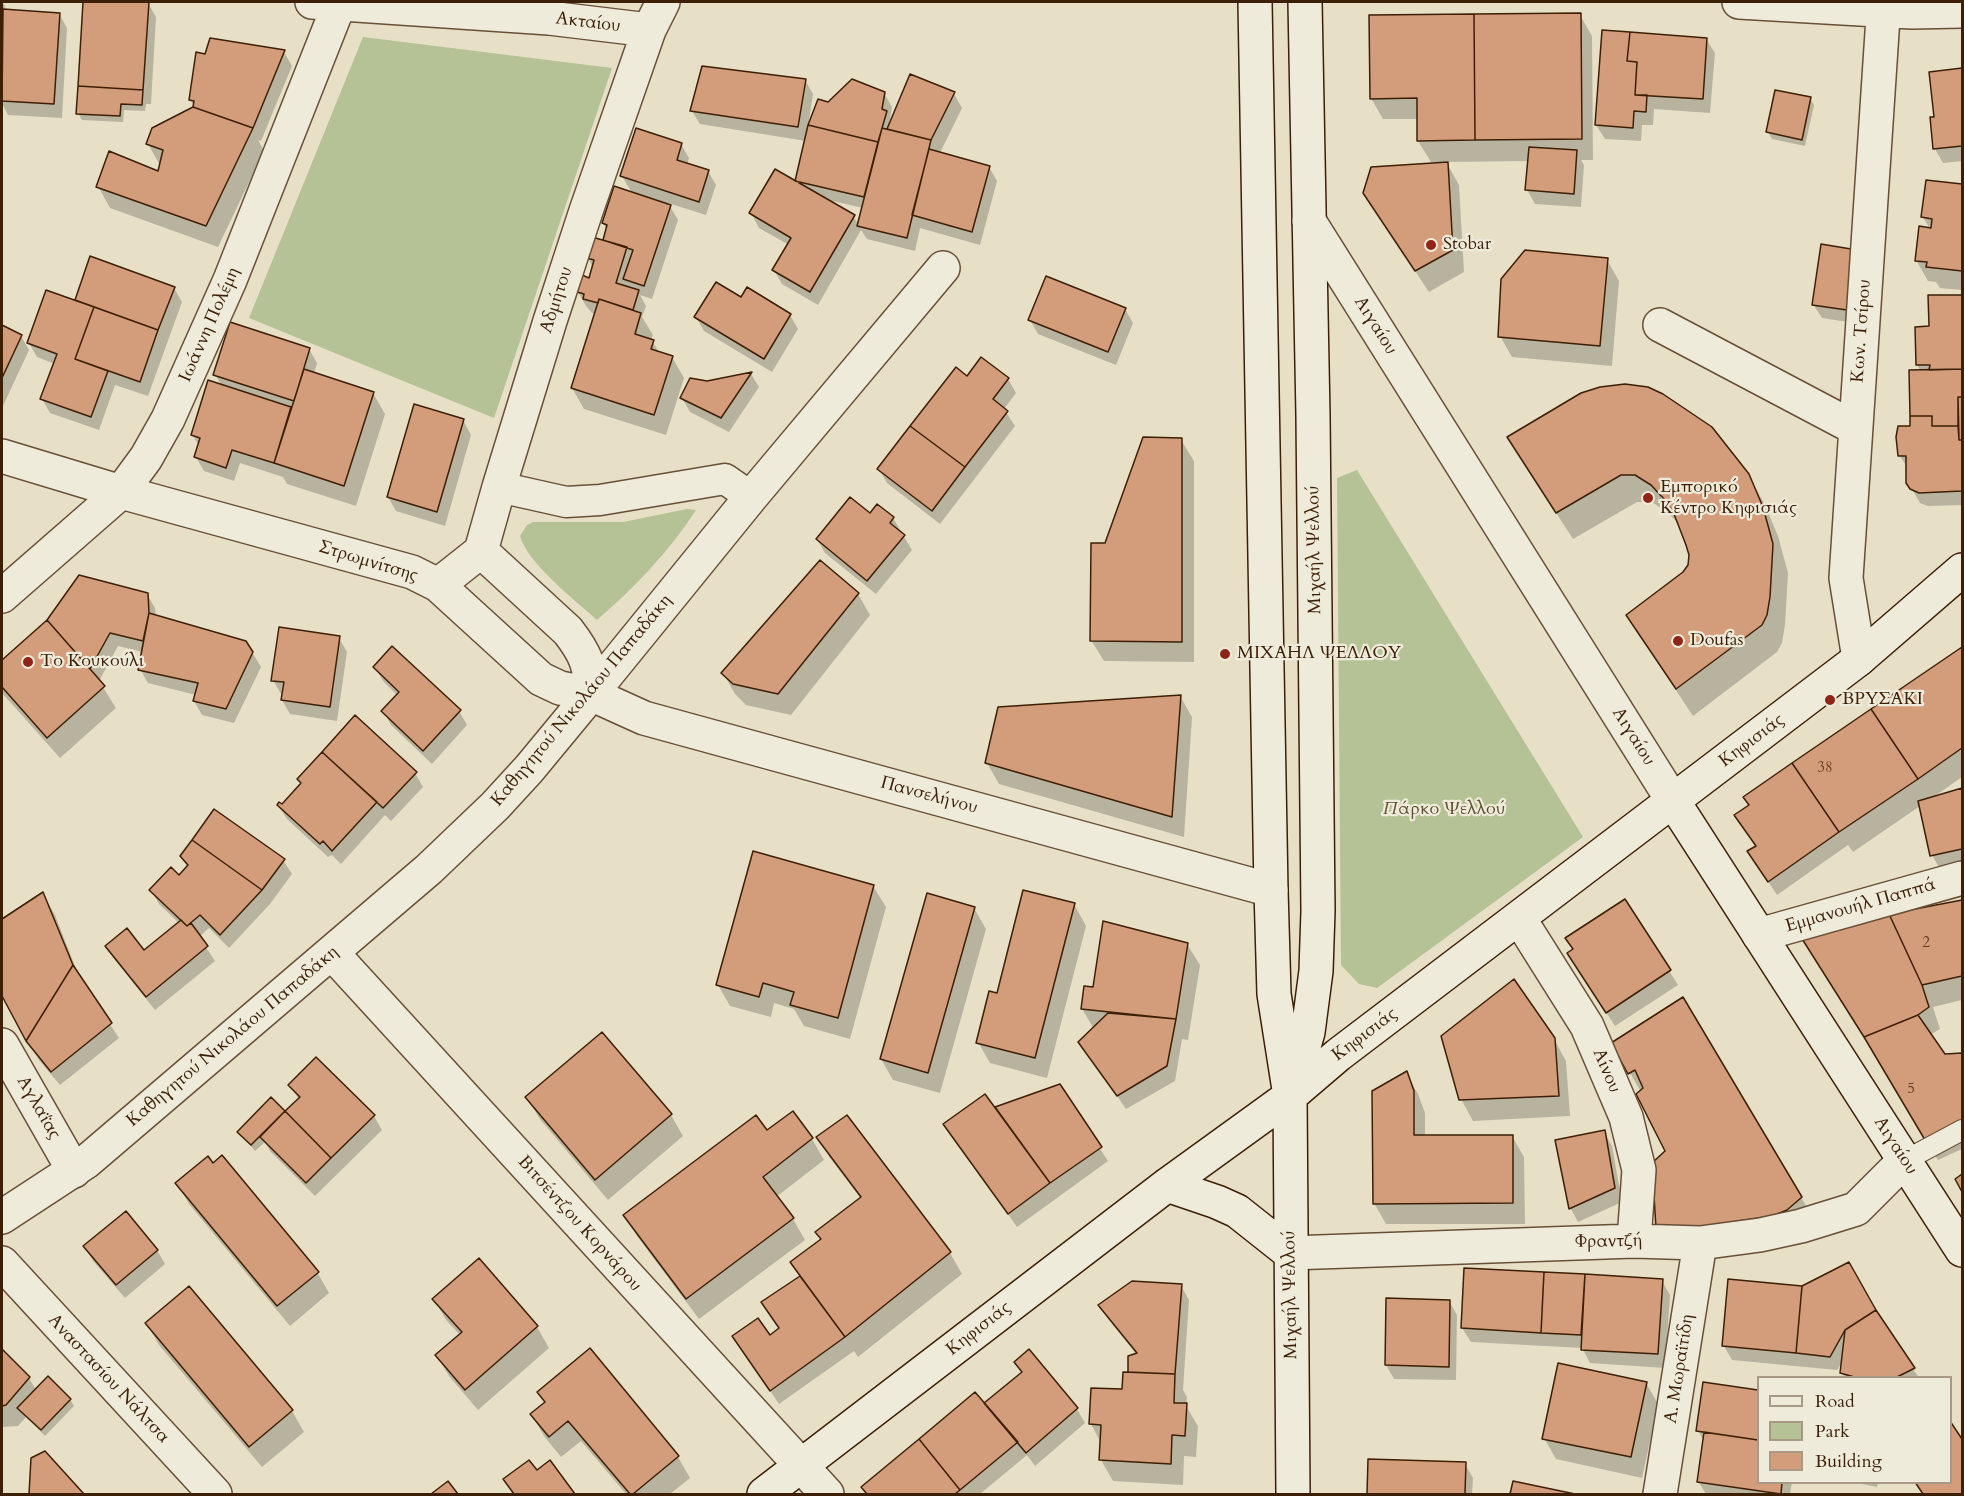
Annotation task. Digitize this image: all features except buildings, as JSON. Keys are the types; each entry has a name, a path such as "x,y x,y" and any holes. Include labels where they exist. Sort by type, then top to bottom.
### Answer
{"street":[{"name":"Μιχαήλ Ψελλού","path":"1254,2 1274,994 1290,1096 1293,1494"},
{"name":"Μιχαήλ Ψελλού","path":"1290,1096 1308,1032 1316,972 1318,911 1305,2"},
{"path":"1739,2 1884,6 1962,11"},
{"name":"Ακταίου","path":"331,3 549,18 656,16"},
{"name":"Ιωάννη Πολέμη","path":"2,596 121,492 146,458 168,419 230,280 331,3"},
{"name":"Κων. Τσίρου","path":"1859,659 1846,578 1884,6"},
{"name":"Αδμήτου","path":"482,551 499,487 578,233 656,16"},
{"name":"Αιγαίου","path":"1309,221 1673,801 1962,1250"},
{"name":"Καθηγητού Νικολάου Παπαδάκη","path":"2,1217 74,1171 429,869 495,806 529,769 751,497 943,268"},
{"path":"1660,325 1855,428"},
{"name":"Στρωμνίτσης","path":"2,456 121,492 412,572 438,585 541,679 560,688 591,694"},
{"path":"499,487 566,502 600,500 725,479 751,497"},
{"path":"438,585 482,551 568,631 578,644 591,674 591,694"},
{"name":"Κηφισιάς","path":"764,1494 1167,1185 1290,1096 1338,1055 1859,659 1962,570"},
{"name":"Πανσελήνου","path":"591,694 644,718 1271,890"},
{"name":"Εμμανουήλ Παππά","path":"1759,935 1962,878"},
{"name":"Αίνου","path":"1519,918 1587,1026 1626,1117 1639,1170 1634,1241"},
{"name":"Βιτσέντζου Κορνάρου","path":"332,953 827,1494"},
{"name":"Αγλαΐας","path":"2,1046 74,1171"},
{"name":"Φραντζή","path":"1290,1253 1634,1241 1700,1243 1771,1233 1856,1209 1904,1161"},
{"path":"1167,1185 1237,1211 1290,1253"},
{"name":"Α. Μωραϊτίδη","path":"1660,1494 1700,1243"},
{"name":"Αναστασίου Νάλτσα","path":"2,1263 215,1494"}],"lane":[{"path":"1904,1161 1962,1130"}],"green space":[{"path":"363,37 612,68 494,418 249,318"},
{"name":"Πάρκο Ψελλού","path":"1357,470 1583,837 1377,988 1359,984 1341,965 1337,478"},
{"path":"687,509 696,510 663,555 597,620 542,570 532,558 520,536 527,525 533,522 623,522"}],"place":[{"name":"Stobar","path":"1431,245"},
{"name":"Εμπορικό Κέντρο Κηφισιάς","path":"1648,498"},
{"name":"Doufas","path":"1678,641"},
{"name":"ΜΙΧΑΗΛ ΨΕΛΛΟΥ","path":"1225,654"},
{"name":"Το Κουκούλι","path":"28,662"},
{"name":"ΒΡΥΣΑΚΙ","path":"1830,700"}]}
